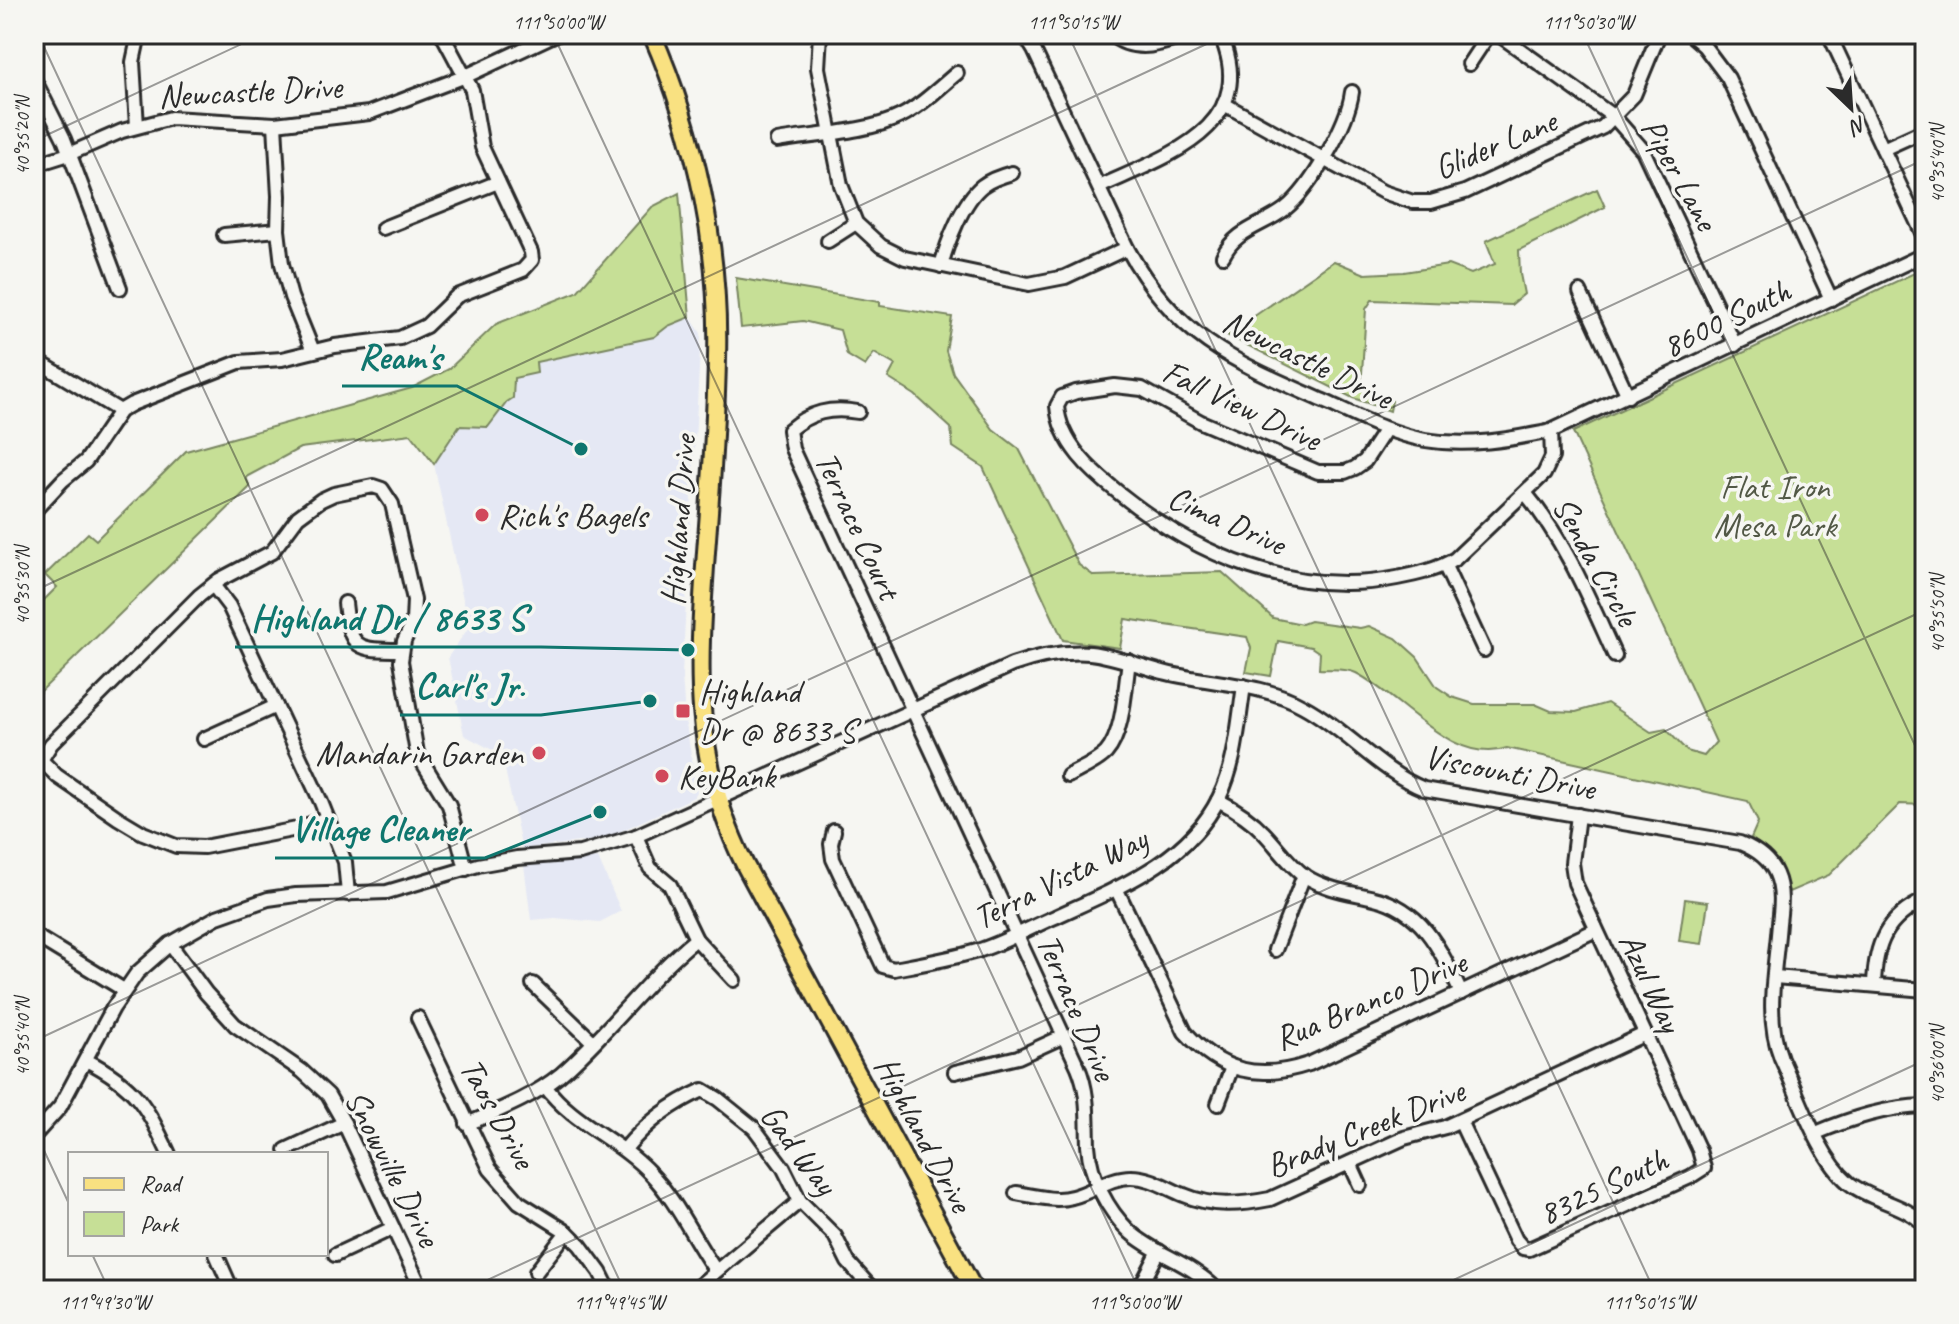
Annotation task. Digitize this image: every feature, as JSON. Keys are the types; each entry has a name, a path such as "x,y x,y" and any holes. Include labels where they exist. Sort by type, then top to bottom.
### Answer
{"main road":[{"name":"Highland Drive","path":"652,34 672,83 696,166 705,207 715,289 717,358 699,668 704,738 718,798 745,865 974,1290"}],"street":[{"path":"137,126 133,62 139,34"},
{"path":"34,511 96,450 120,411 145,398 239,362 282,359 344,344 385,342 413,333 436,318 457,296 518,273 532,260 482,147 476,102 466,76 442,34"},
{"name":"Newcastle Drive","path":"34,165 137,126 171,118 275,124 369,113 466,76 556,34"},
{"path":"820,34 818,68 841,185 856,223 868,236 896,255 1029,284 1065,277 1127,248"},
{"name":"Newcastle Drive","path":"1024,34 1127,248 1157,296 1207,344 1234,360 1386,429 1423,440 1463,443 1507,441 1551,431"},
{"path":"1110,34 1124,45 1136,47 1191,34"},
{"path":"1099,187 1193,142 1218,117 1224,104 1229,75 1220,34"},
{"path":"1469,64 1489,34"},
{"name":"Piper Lane","path":"1498,34 1614,117 1643,150 1735,345"},
{"name":"Glider Lane","path":"1224,104 1383,192 1413,202 1431,202 1465,192 1589,134 1614,117 1641,83 1659,34"},
{"path":"1690,34 1704,46 1728,78 1831,299"},
{"path":"1829,34 1925,239"},
{"path":"777,141 830,133 903,115 957,73"},
{"path":"34,79 69,154 120,288"},
{"path":"1223,256 1238,234 1266,221 1300,195 1347,115 1352,92"},
{"path":"275,124 278,230 286,282 313,351"},
{"path":"1883,149 1925,130"},
{"path":"941,266 945,251 974,193 992,179 1012,173"},
{"path":"383,228 498,182"},
{"path":"828,241 856,223"},
{"path":"224,235 278,230"},
{"name":"8600 South","path":"1551,431 1925,254"},
{"path":"1580,292 1628,396"},
{"path":"34,359 120,411"},
{"name":"Fall View Drive","path":"1058,400 1067,394 1102,388 1129,386 1142,389 1201,422 1318,472 1345,472 1355,468 1365,461 1386,429"},
{"name":"Cima Drive","path":"1058,400 1057,413 1068,439 1090,470 1159,524 1247,566 1283,577 1339,585 1389,580 1445,566 1526,494 1550,464 1551,431"},
{"name":"Terrace Court","path":"858,412 841,409 820,412 789,430 789,439 912,710"},
{"path":"327,818 297,829 204,847 176,846 143,833 118,818 57,776 41,760 51,744 199,596 229,574 272,552 298,517 321,500 334,494 373,486 382,489 392,504 414,600 413,622 401,650 417,753 449,805 466,869"},
{"name":"Senda Circle","path":"1526,494 1564,548 1615,656"},
{"path":"1445,566 1484,650"},
{"path":"213,585 229,606 327,818 345,862 348,894"},
{"path":"345,603 348,631 356,645 372,650 401,650"},
{"name":"Viscounti Drive","path":"34,1136 60,1107 124,990 137,973 170,944 217,917 268,899 396,890 466,869 517,858 580,853 636,836 1031,659 1070,652 1090,653 1129,661 1164,673 1270,692 1302,705 1400,777 1424,789 1740,843 1763,856 1777,875 1781,887 1772,1017 1776,1045 1830,1161 1849,1183 1864,1193 1905,1209 1925,1225"},
{"path":"1068,776 1092,763 1111,746 1118,726 1129,661"},
{"name":"Terra Vista Way","path":"834,831 831,844 833,859 883,966 894,969 965,954 1116,888 1177,850 1207,819 1218,800 1232,762 1244,686"},
{"path":"204,739 276,706"},
{"name":"Terrace Drive","path":"912,710 1064,1036 1086,1092 1088,1145 1098,1186 1120,1221 1138,1238 1194,1270 1217,1290"},
{"path":"1218,800 1250,820 1304,875 1339,892 1375,898 1409,913 1436,941 1461,993"},
{"name":"Azul Way","path":"1578,815 1573,873 1578,893 1699,1150 1704,1168"},
{"path":"636,836 650,868 670,885 696,939 734,980"},
{"path":"1275,950 1304,875"},
{"name":"Rua Branco Drive","path":"1116,888 1185,1032 1198,1047 1232,1067 1261,1073 1290,1070 1596,930"},
{"path":"1874,985 1877,953 1884,934 1896,917 1925,900"},
{"path":"34,935 124,990"},
{"path":"467,1124 545,1086 696,939"},
{"name":"Snowville Drive","path":"170,944 235,1025 316,1082 336,1108 422,1290"},
{"path":"1775,977 1925,990"},
{"path":"533,984 593,1042"},
{"name":"Taos Drive","path":"418,1018 490,1169 519,1202 567,1232 591,1258 609,1290"},
{"name":"Brady Creek Drive","path":"1016,1193 1071,1198 1098,1186 1128,1177 1140,1177 1199,1200 1230,1205 1250,1203 1286,1193 1404,1138 1436,1131 1460,1121 1645,1034"},
{"path":"955,1072 1018,1057 1064,1036"},
{"path":"86,1060 120,1079 134,1092 154,1121 168,1152"},
{"path":"1218,1104 1232,1067"},
{"path":"545,1086 574,1117 625,1149 669,1194 716,1271"},
{"name":"Gad Way","path":"625,1149 652,1120 686,1097 703,1090 754,1128 783,1167 800,1201 835,1236 848,1262 873,1290"},
{"path":"1816,1133 1871,1113 1925,1106"},
{"name":"8325 South","path":"1460,1121 1516,1240 1523,1248 1537,1248 1704,1168"},
{"path":"286,1150 344,1123"},
{"path":"1350,1163 1360,1185"},
{"path":"694,1290 800,1201"},
{"path":"335,1255 393,1228"},
{"path":"536,1272 567,1232"},
{"path":"1131,1290 1143,1282 1159,1251"},
{"path":"217,1256 232,1290"},
{"path":"1918,1290 1925,1289"}],"shaded area":[{"path":"690,317 701,333 682,675 685,718 697,792 694,797 604,839 522,849 502,755 464,735 448,657 469,627 434,464 459,426 488,426 507,401 514,377 535,362 654,337 668,326"},
{"path":"598,858 621,911 600,922 555,918 531,920 524,865"}],"green space":[{"path":"1597,189 1605,207 1519,250 1524,294 1511,305 1372,300 1366,309 1361,389 1392,401 1390,411 1353,398 1227,335 1334,261 1365,274 1448,265 1471,274 1495,264 1486,241"},
{"path":"679,193 690,317 668,326 654,337 536,362 537,373 514,378 513,398 488,427 459,426 434,464 411,434 300,448 246,477 250,487 34,698 34,610 57,587 45,575 88,533 96,540 186,451 412,388 449,369 496,324 577,292 652,207"},
{"name":"Flat Iron Mesa Park","path":"1925,268 1925,805 1900,804 1829,875 1789,892 1776,861 1751,838 1758,822 1748,801 1507,748 1487,751 1467,747 1428,726 1356,673 1319,669 1320,653 1311,647 1278,641 1271,676 1246,672 1251,648 1247,637 1125,619 1120,648 1063,640 983,467 953,447 951,428 915,395 888,378 895,365 874,353 865,366 847,355 840,330 803,321 741,328 736,278 952,317 946,351 953,373 993,429 1019,449 1079,565 1094,576 1222,572 1273,618 1302,624 1310,621 1360,628 1369,626 1396,638 1417,657 1437,687 1452,697 1474,704 1535,704 1551,711 1576,712 1607,703 1651,732 1666,729 1687,751 1704,756 1716,742 1573,432"},
{"path":"1685,899 1708,902 1702,944 1679,941"}],"place":[{"name":"Ream's","path":"581,449"},
{"name":"Rich's Bagels","path":"482,515"},
{"name":"Highland Dr / 8633 S","path":"688,650"},
{"name":"Carl's Jr.","path":"650,701"},
{"name":"Highland Dr @ 8633 S","path":"683,711"},
{"name":"Mandarin Garden","path":"539,753"},
{"name":"KeyBank","path":"662,776"},
{"name":"Village Cleaner","path":"600,812"}]}
